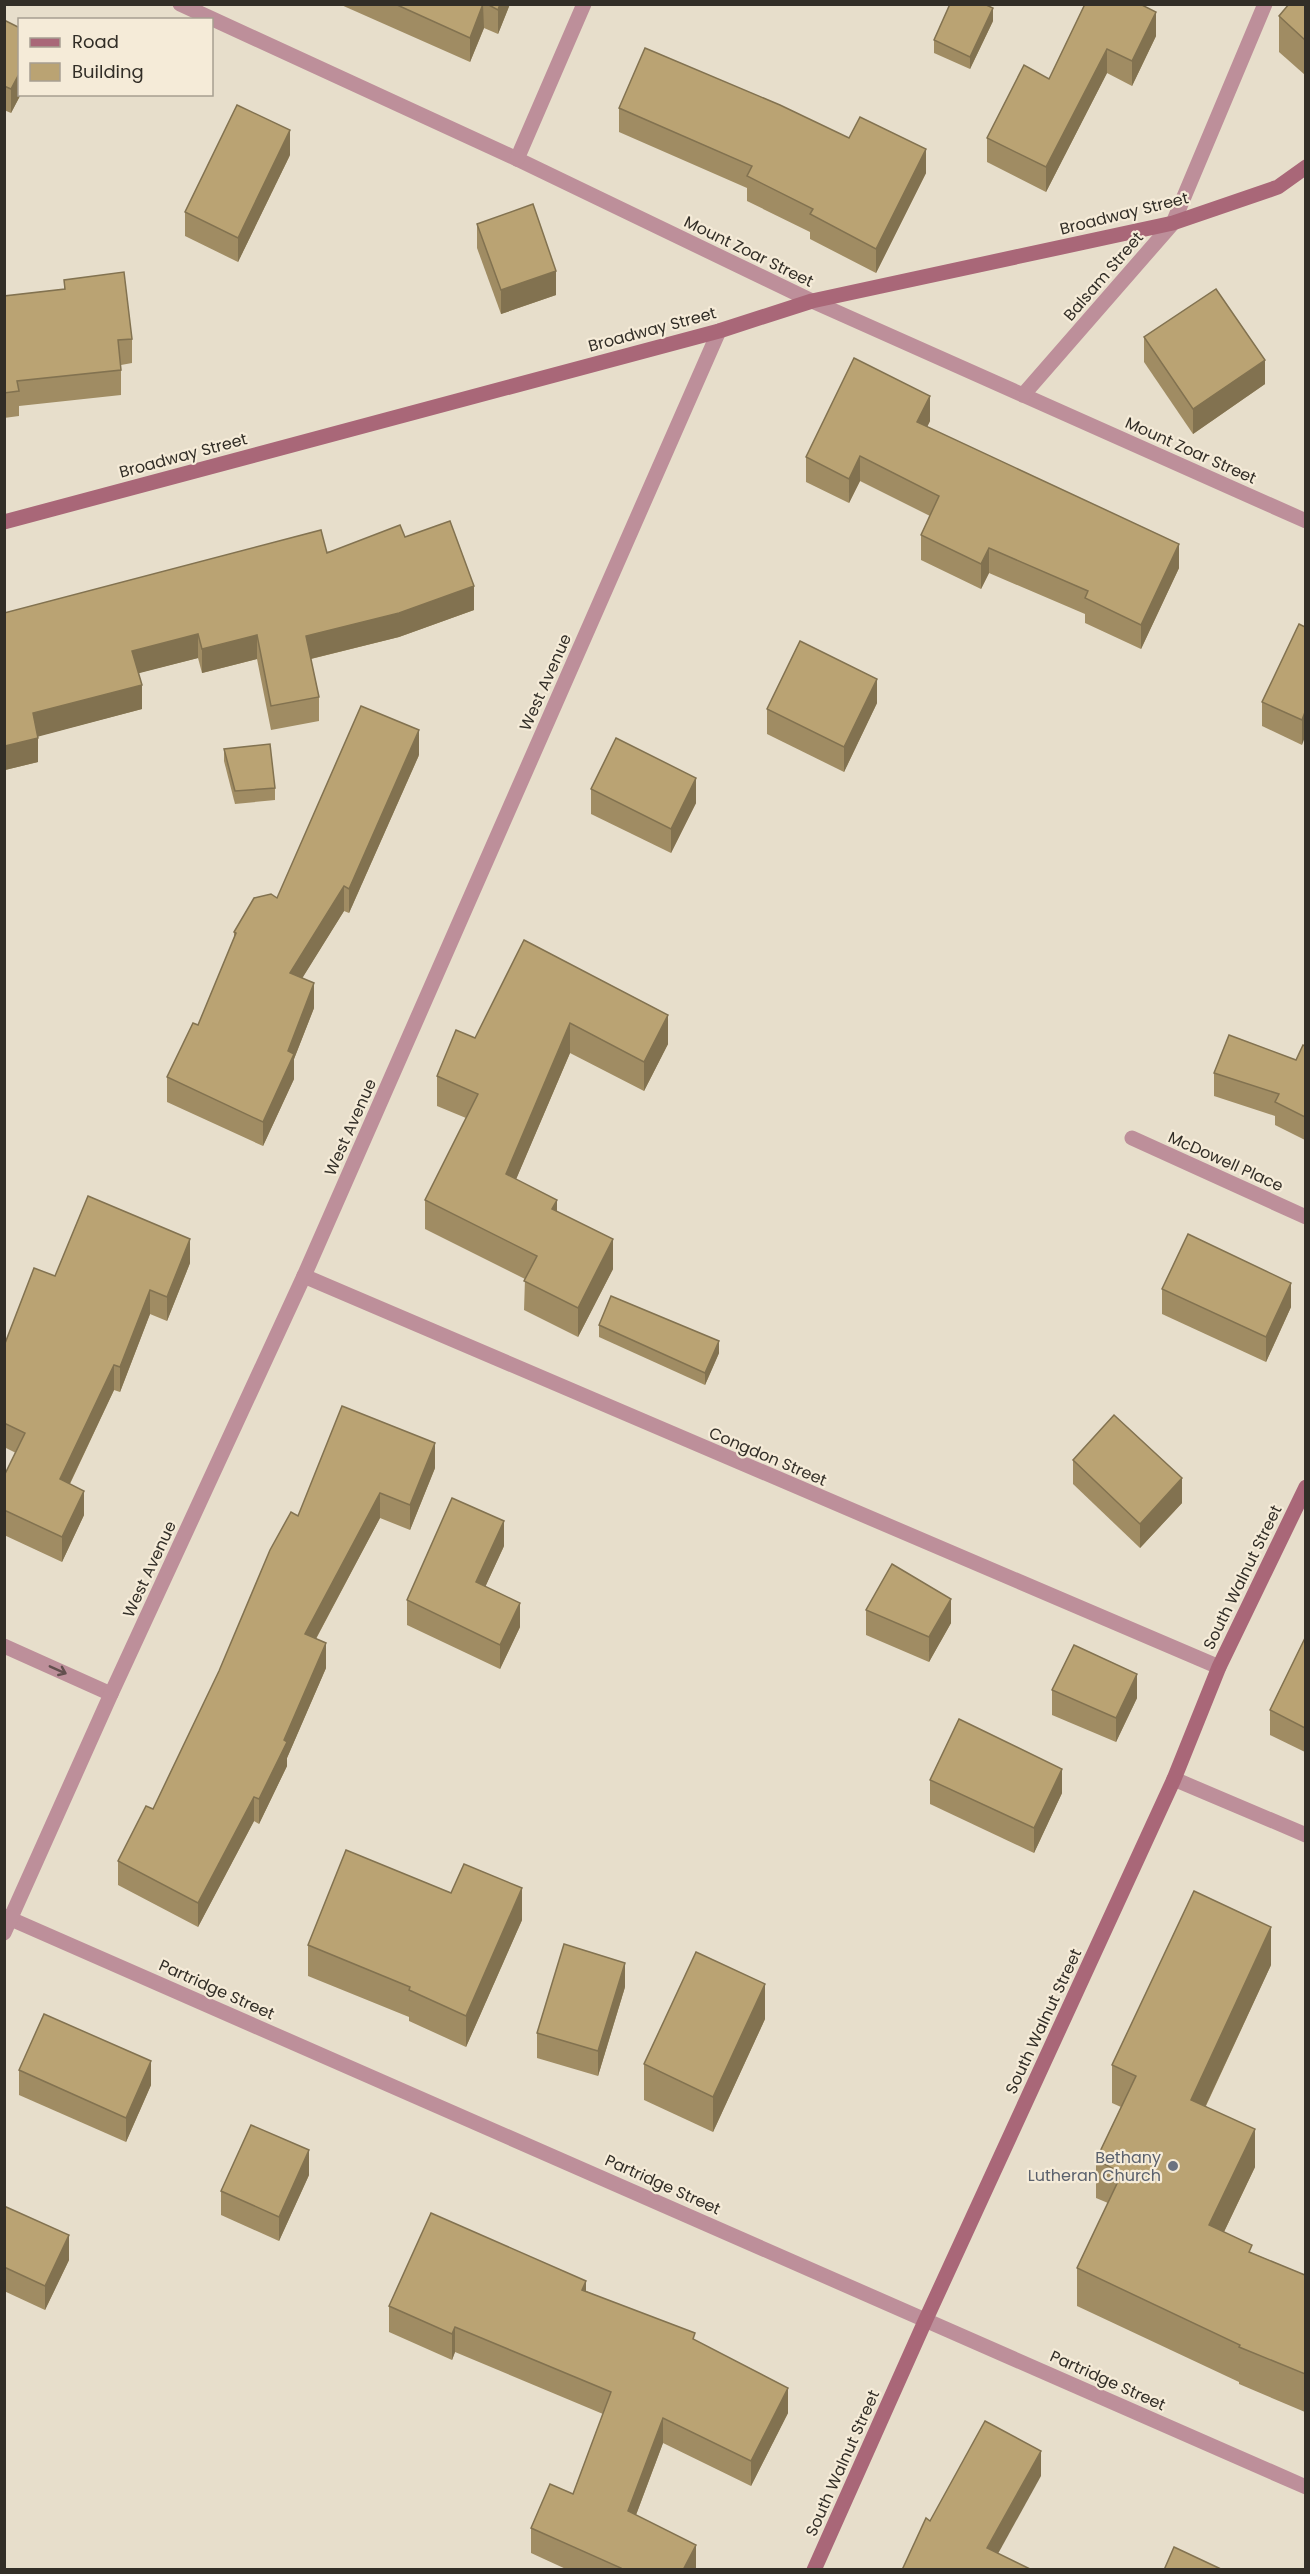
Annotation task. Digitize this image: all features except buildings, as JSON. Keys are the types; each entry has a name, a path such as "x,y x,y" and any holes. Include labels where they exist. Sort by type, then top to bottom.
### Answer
{"street":[{"name":"Mount Zoar Street","path":"180,4 210,18"},
{"path":"517,159 584,4"},
{"name":"Balsam Street","path":"1023,395 1173,223 1265,4"},
{"name":"Mount Zoar Street","path":"213,19 517,159 812,301 1305,521"},
{"name":"Broadway Street","path":"4,522 719,331 812,301 1173,223 1278,186 1305,168"},
{"name":"West Avenue","path":"4,1933 8,1917 304,1276 719,331"},
{"name":"McDowell Place","path":"1132,1138 1305,1217"},
{"name":"Congdon Street","path":"304,1276 1219,1667"},
{"name":"South Walnut Street","path":"814,2570 926,2319 1174,1779 1219,1667 1305,1487"},
{"path":"4,1646 111,1694"},
{"path":"1174,1779 1305,1835"},
{"name":"Partridge Street","path":"8,1917 1305,2487"}],"place":[{"name":"Bethany Lutheran Church","path":"1173,2166"}]}
